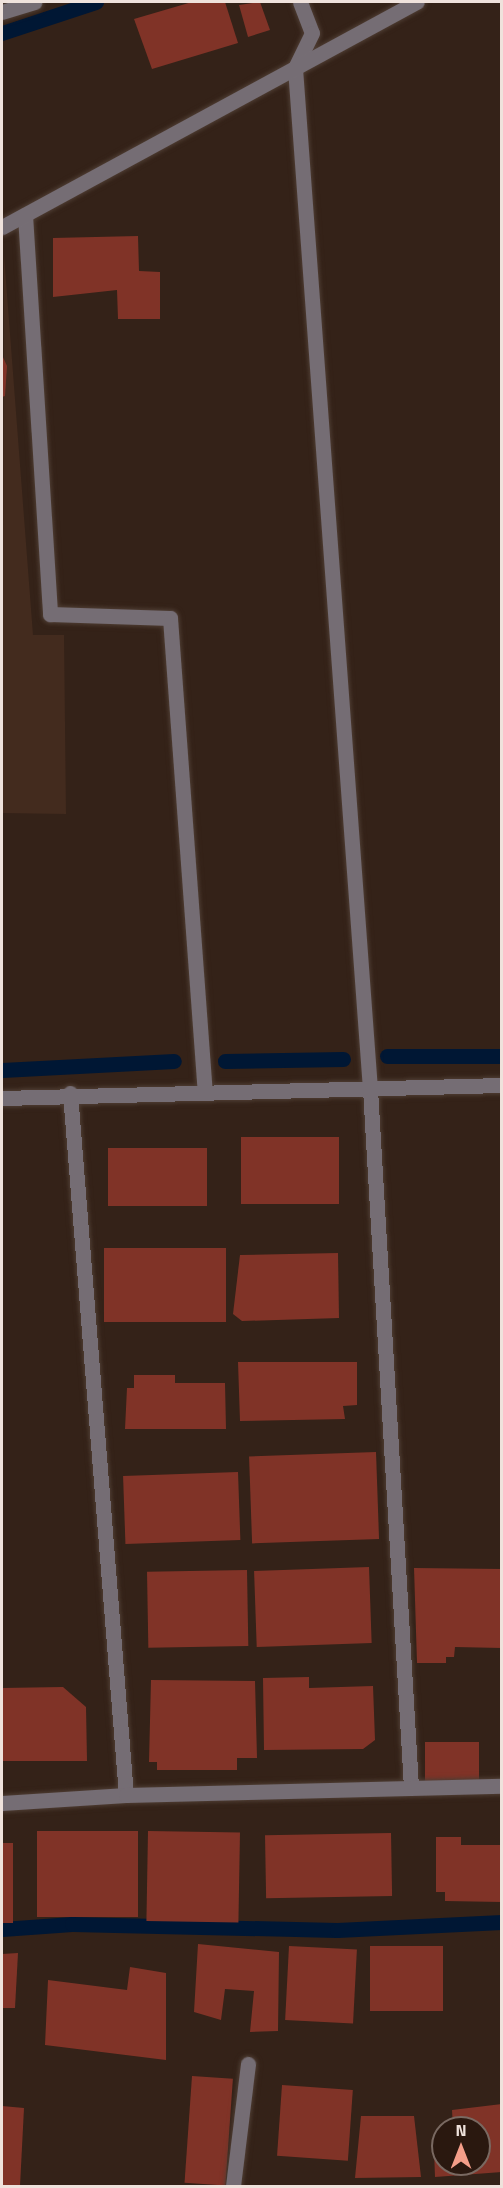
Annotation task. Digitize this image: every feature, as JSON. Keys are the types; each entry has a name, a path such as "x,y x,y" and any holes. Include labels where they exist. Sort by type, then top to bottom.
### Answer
{"street":[{"path":"2,12 34,2"},
{"path":"300,2 312,33 295,68 370,1089 411,1787"},
{"path":"2,227 417,2"},
{"path":"25,214 50,614 170,618 205,1093"},
{"path":"2,1098 70,1093 205,1093 501,1085"},
{"path":"70,1093 126,1795"},
{"path":"2,1803 126,1795 501,1786"},
{"path":"233,2187 248,2064"}],"shaded area":[{"path":"4,255 33,635 64,635 66,814 2,813"}],"building":[{"path":"192,2 225,2 238,43 152,69 134,19"},
{"path":"260,2 270,30 248,37 239,5"},
{"path":"138,236 139,271 160,272 160,319 118,319 117,290 53,297 53,238"},
{"path":"2,355 7,366 5,396 2,397"},
{"path":"241,1137 339,1137 339,1204 241,1204"},
{"path":"108,1148 207,1148 207,1206 108,1206"},
{"path":"104,1248 226,1248 226,1322 104,1322"},
{"path":"338,1253 339,1318 242,1321 233,1314 240,1255"},
{"path":"238,1362 357,1362 357,1405 343,1406 345,1419 240,1421"},
{"path":"134,1375 175,1375 175,1383 225,1383 226,1429 125,1429 127,1388 134,1388"},
{"path":"376,1452 379,1539 252,1543 249,1456"},
{"path":"238,1472 240,1540 125,1544 123,1476"},
{"path":"369,1567 372,1643 257,1647 254,1571"},
{"path":"414,1568 502,1569 502,1648 455,1647 454,1657 446,1657 446,1663 417,1663"},
{"path":"247,1570 248,1646 148,1648 147,1572"},
{"path":"309,1677 309,1688 373,1686 375,1740 363,1749 264,1750 263,1678"},
{"path":"151,1680 255,1681 257,1758 237,1758 237,1770 157,1770 157,1762 149,1762"},
{"path":"63,1687 86,1707 87,1761 2,1761 2,1688"},
{"path":"425,1742 479,1742 479,1785 425,1785"},
{"path":"37,1831 138,1831 138,1917 37,1917"},
{"path":"148,1831 240,1833 238,1923 146,1921"},
{"path":"391,1833 392,1896 266,1898 265,1835"},
{"path":"436,1837 461,1837 461,1845 502,1845 502,1902 445,1901 445,1892 436,1892"},
{"path":"2,1843 13,1843 13,1923 2,1923"},
{"path":"198,1944 279,1952 278,2031 250,2032 254,1991 225,1989 221,2020 194,2012"},
{"path":"289,1946 357,1950 353,2023 285,2020"},
{"path":"370,1946 443,1946 443,2011 370,2011"},
{"path":"18,1953 15,2008 2,2008 2,1954"},
{"path":"130,1967 166,1973 166,2060 45,2045 48,1980 127,1990"},
{"path":"192,2076 233,2079 225,2186 185,2183"},
{"path":"282,2085 353,2090 348,2161 277,2156"},
{"path":"502,2104 502,2172 491,2173 491,2116 452,2116 452,2110"},
{"path":"2,2106 24,2108 20,2186 2,2186"},
{"path":"361,2116 414,2116 421,2177 355,2178"}],"waterway":[{"path":"2,33 96,2"},
{"path":"387,1056 502,1056"},
{"path":"225,1061 343,1059"},
{"path":"2,1070 174,1061"},
{"path":"2,1929 72,1924 337,1930 502,1922"}]}
